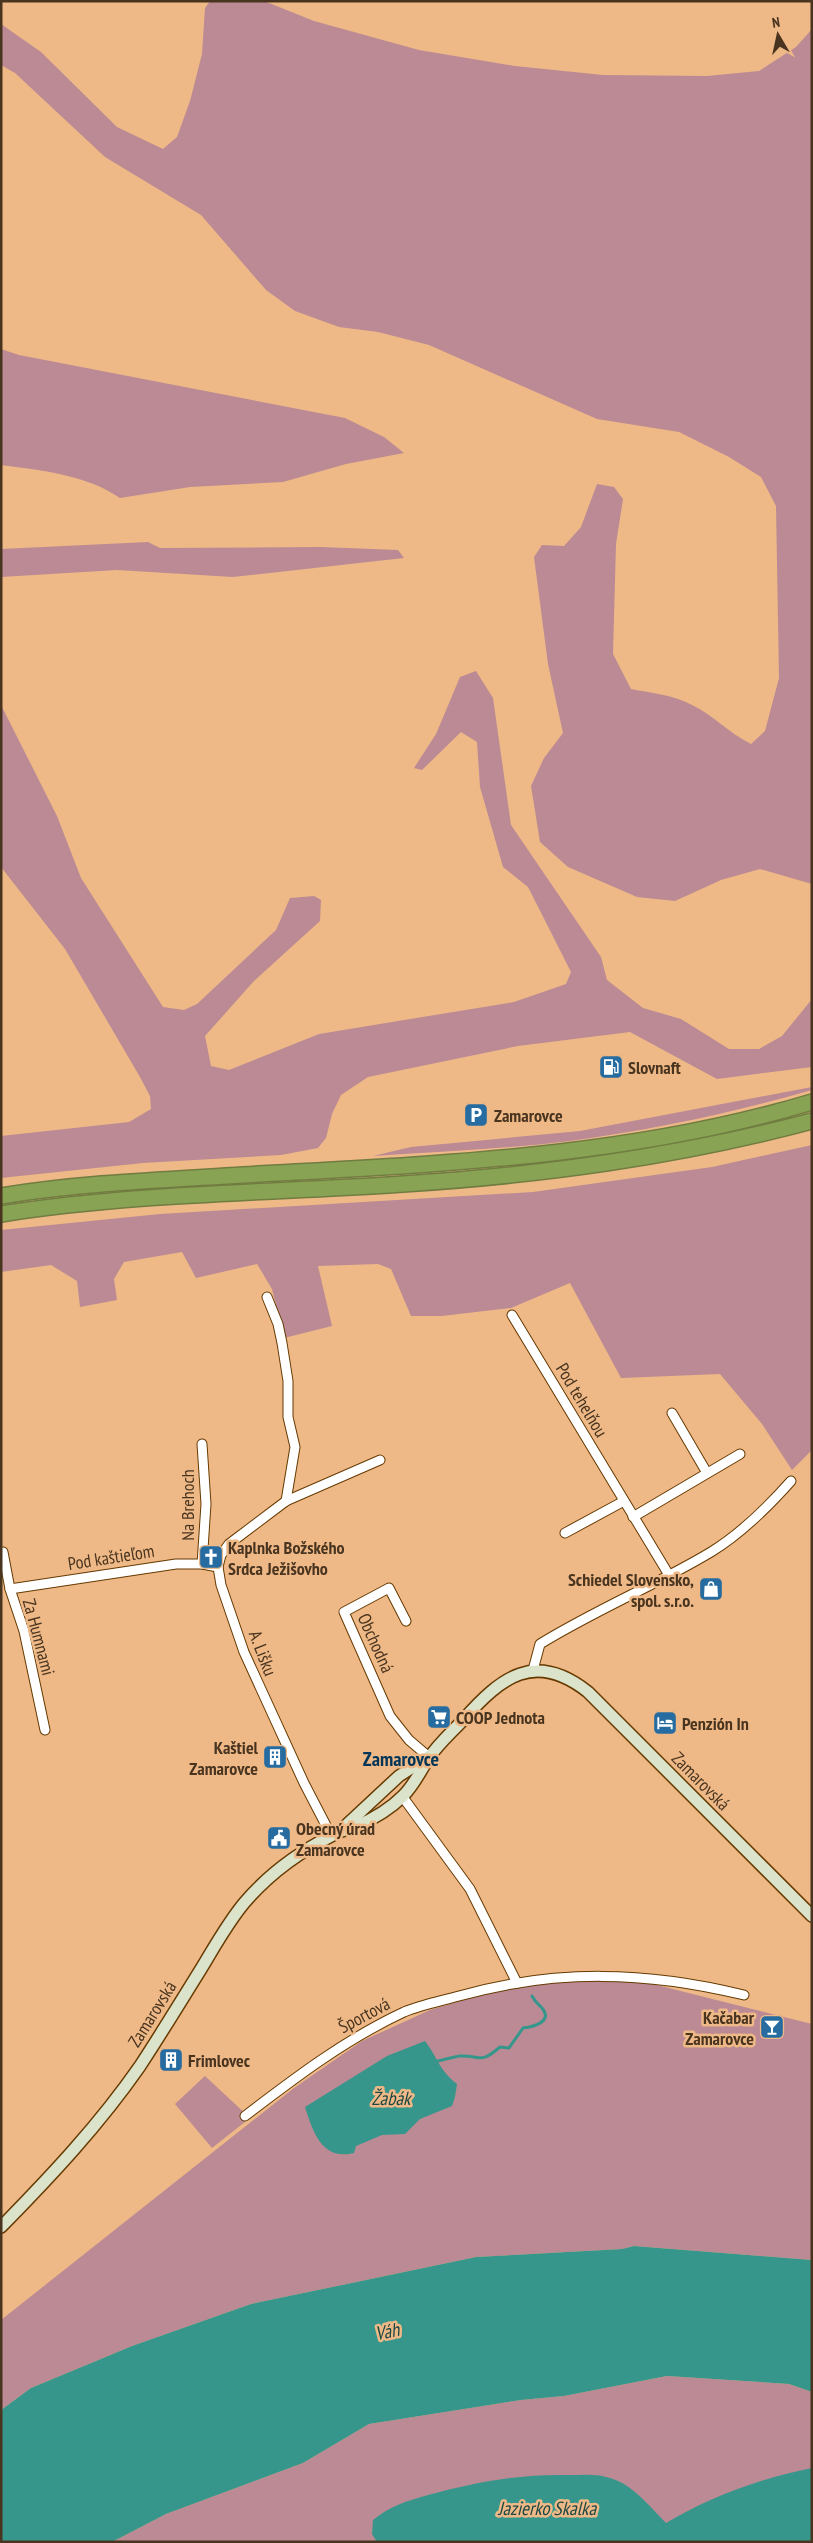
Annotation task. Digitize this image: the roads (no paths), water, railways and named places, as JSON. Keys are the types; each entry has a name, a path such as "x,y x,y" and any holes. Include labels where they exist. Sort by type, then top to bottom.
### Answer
{"highway":[{"path":"1,1196 120,1183 411,1166 554,1153 673,1136 774,1113 812,1102"},
{"path":"1,1214 124,1200 403,1184 560,1171 676,1153 745,1139 812,1120"}],"main road":[{"name":"Zamarovská","path":"1,2227 52,2175 109,2108 140,2066 228,1925 265,1881 335,1833 399,1776 429,1757 493,1688 512,1676 532,1670 561,1674 588,1692 812,1916"},
{"name":"Zamarovská","path":"335,1833 355,1827 377,1816 402,1796 419,1778 429,1757"}],"street":[{"path":"267,1297 278,1324 282,1344 288,1381 288,1417 295,1447 286,1501"},
{"name":"Pod tehelňou","path":"512,1315 669,1575"},
{"path":"672,1413 707,1473"},
{"name":"Na Brehoch","path":"202,1444 206,1504 202,1564"},
{"path":"633,1517 740,1454"},
{"path":"218,1567 221,1555 229,1544 286,1501 380,1460"},
{"path":"532,1670 540,1644 712,1551 761,1514 791,1481"},
{"path":"566,1533 624,1501"},
{"name":"Za Humnami","path":"4,1552 10,1589 24,1631 45,1730"},
{"name":"Pod kaštieľom","path":"10,1589 160,1566 202,1564 218,1567"},
{"name":"A. Lišku","path":"218,1567 221,1585 244,1652 304,1783 335,1833"},
{"name":"Obchodná","path":"406,1621 389,1588 344,1612 390,1716 409,1740 429,1757"},
{"path":"402,1796 470,1889 517,1983"},
{"name":"Športová","path":"246,2116 326,2055 398,2015 412,2009 476,1991 554,1977 623,1976 695,1984 744,1995"}],"water":[{"name":"Žabák","path":"425,2041 442,2069 457,2084 452,2106 420,2119 405,2134 382,2135 356,2146 354,2153 334,2153 327,2149 316,2135 305,2107 387,2056"},
{"name":"Váh","path":"634,2246 812,2260 812,2392 789,2384 667,2376 564,2396 521,2400 369,2424 303,2463 166,2514 112,2542 1,2542 1,2410 31,2388 132,2346 251,2304 476,2257 622,2249"},
{"name":"Jazierko Skalka","path":"812,2468 812,2542 377,2542 372,2534 373,2520 399,2504 446,2490 497,2480 550,2475 607,2477 621,2482 635,2492 666,2523 700,2505 736,2490 774,2477"}],"waterway":[{"path":"437,2061 460,2056 480,2058 488,2056 500,2047 509,2048 523,2028 544,2020 545,2013 532,1996"}],"place":[{"name":"Slovnaft","path":"611,1067"},
{"name":"Zamarovce","path":"476,1115"},
{"name":"Kaplnka Božského Srdca Ježišovho","path":"211,1557"},
{"name":"Schiedel Slovensko, spol. s.r.o.","path":"711,1589"},
{"name":"COOP Jednota","path":"439,1717"},
{"name":"Penzión In","path":"665,1723"},
{"name":"Kaštiel Zamarovce","path":"275,1757"},
{"name":"Obecný úrad Zamarovce","path":"279,1838"},
{"name":"Kačabar Zamarovce","path":"772,2027"},
{"name":"Frimlovec","path":"171,2060"}],"district":[{"name":"Zamarovce","path":"401,1759"}]}
